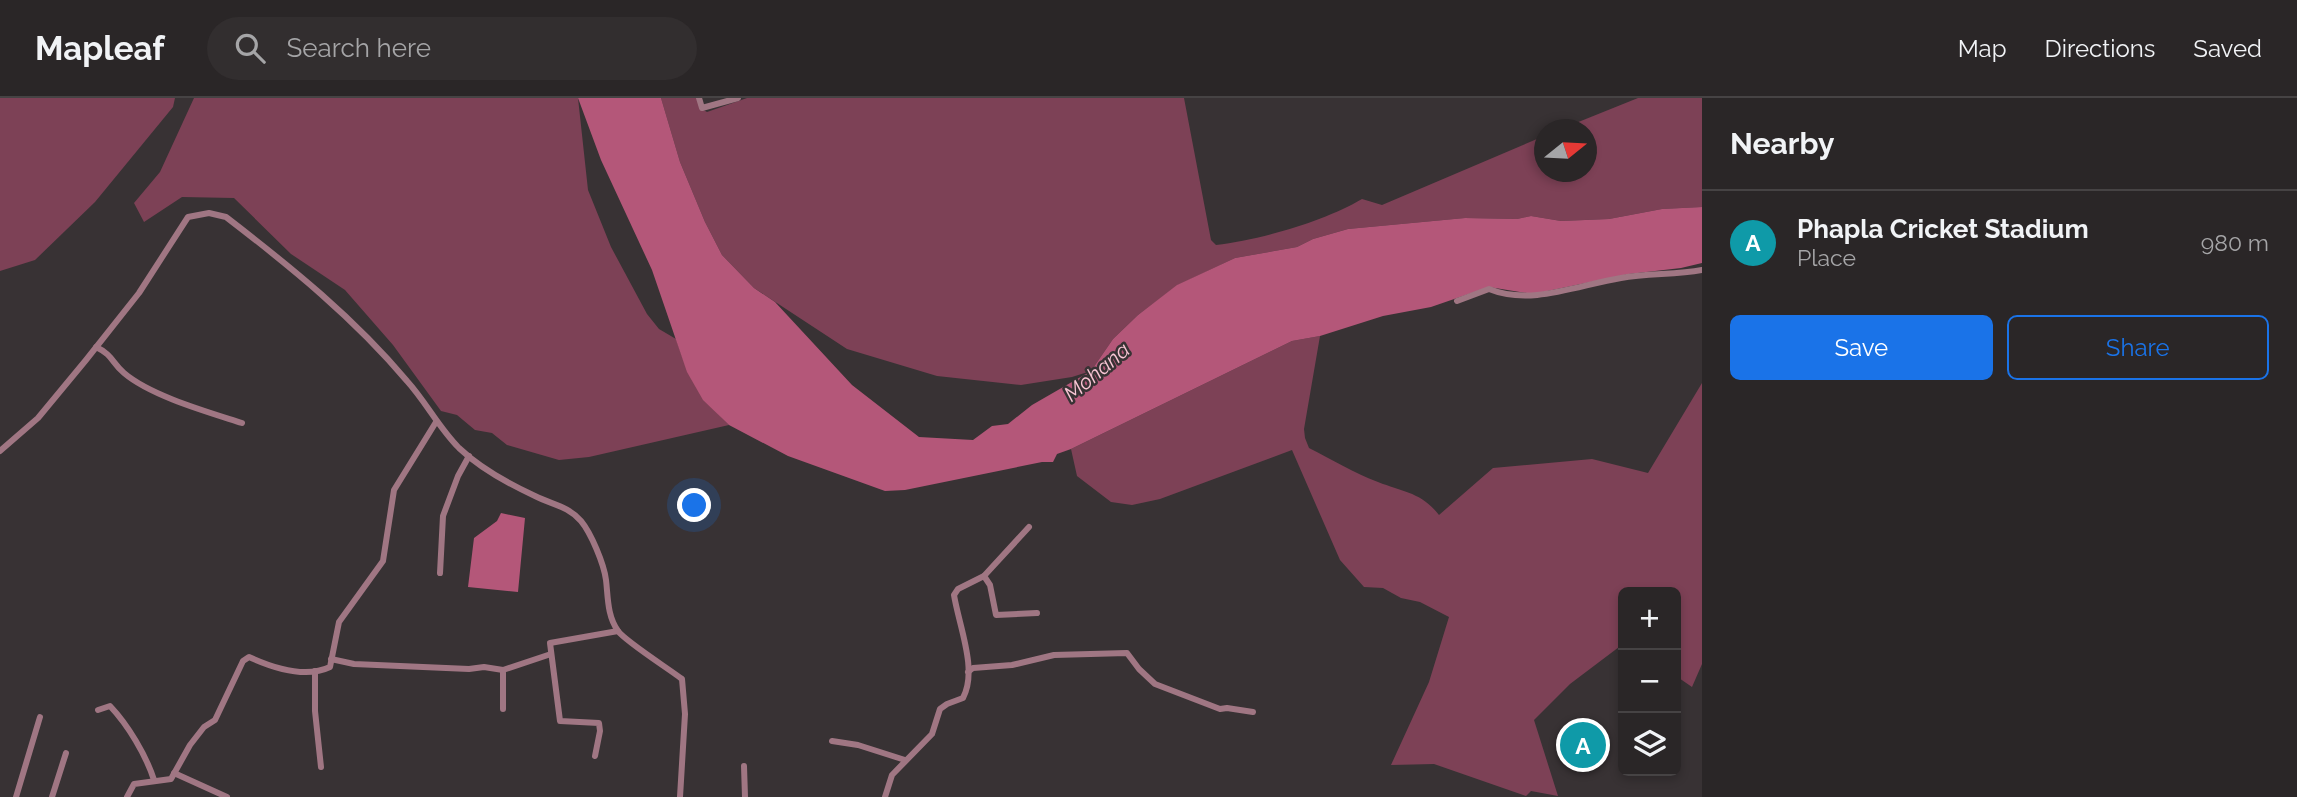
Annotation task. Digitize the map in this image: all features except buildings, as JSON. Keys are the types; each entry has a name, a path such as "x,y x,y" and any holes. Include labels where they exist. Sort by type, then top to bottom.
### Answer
{"street":[{"path":"699,98 702,108 738,98"},
{"path":"0,451 38,418 96,346 138,293 188,217 209,213 226,217 328,299 409,382 436,422 469,456 488,471 518,488 542,500 568,508 583,523 606,578 606,600 618,631 681,678 684,714 680,797"},
{"path":"1457,301 1489,289 1504,295 1525,297 1623,278 1702,270"},
{"path":"96,346 109,353 122,372 160,394 242,423"},
{"path":"127,797 134,784 172,779 197,736 215,720 243,661 249,657 276,669 320,672 330,667 339,622 383,561 394,490 436,422"},
{"path":"440,573 443,516 458,476 469,456"},
{"path":"885,797 892,775 932,734 940,709 963,698 969,688 963,630 954,595 958,589 984,576 1029,527"},
{"path":"984,576 990,585 996,615 1037,612"},
{"path":"596,756 599,723 560,721 550,643 618,631"},
{"path":"968,672 973,668 1012,665 1054,655 1127,653 1155,684 1220,709 1253,712"},
{"path":"331,659 354,664 469,669 484,667 503,670 551,654"},
{"path":"503,670 503,709"},
{"path":"315,671 315,711 321,767"},
{"path":"98,710 110,706 119,716 148,762 154,780"},
{"path":"16,797 40,717"},
{"path":"832,741 858,745 905,760"},
{"path":"52,797 66,753"},
{"path":"744,766 745,797"},
{"path":"174,773 227,797"}],"shaded area":[{"path":"0,98 175,98 173,107 95,202 35,260 0,271"},
{"path":"194,98 578,98 588,190 611,247 647,314 659,329 676,339 696,386 729,425 589,457 559,460 507,445 492,433 475,430 457,415 441,411 393,345 345,290 291,254 234,198 182,197 144,222 134,203 160,172"},
{"path":"661,98 697,98 700,108 707,112 747,98 1184,98 1211,240 1216,245 1292,228 1330,215 1362,199 1382,205 1534,140 1534,182 1597,182 1597,119 1586,119 1638,98 1702,98 1702,207 1662,209 1609,219 1561,221 1531,216 1517,219 1465,218 1348,229 1313,239 1297,247 1235,258 1178,285 1138,315 1113,339 1091,371 1072,377 1021,385 937,376 847,349 754,288 722,255 680,162"},
{"path":"1320,336 1304,429 1309,448 1360,474 1418,497 1439,515 1493,468 1592,459 1648,473 1702,383 1702,664 1692,687 1681,679 1681,587 1618,587 1618,648 1570,684 1534,720 1558,796 1531,791 1526,796 1434,764 1391,765 1429,682 1449,617 1383,588 1364,587 1340,560 1292,450 1160,499 1132,505 1111,502 1077,476 1071,449 1292,341"}],"water":[{"name":"Mohana","path":"578,98 661,98 680,162 722,255 754,288 775,302 852,385 919,437 973,440 992,426 1008,424 1032,405 1091,371 1113,339 1138,315 1177,285 1235,258 1297,247 1313,239 1348,229 1465,218 1517,219 1531,216 1561,221 1609,219 1662,209 1702,207 1702,263 1629,274 1533,294 1489,287 1431,307 1383,316 1320,336 1292,341 1057,454 1053,462 905,490 885,491 788,456 729,425 703,400 687,372 652,270 601,160"},
{"path":"501,513 525,518 518,592 468,587 474,538 497,521"}],"place":[{"name":"Phapla Cricket Stadium","path":"1583,745"}]}
